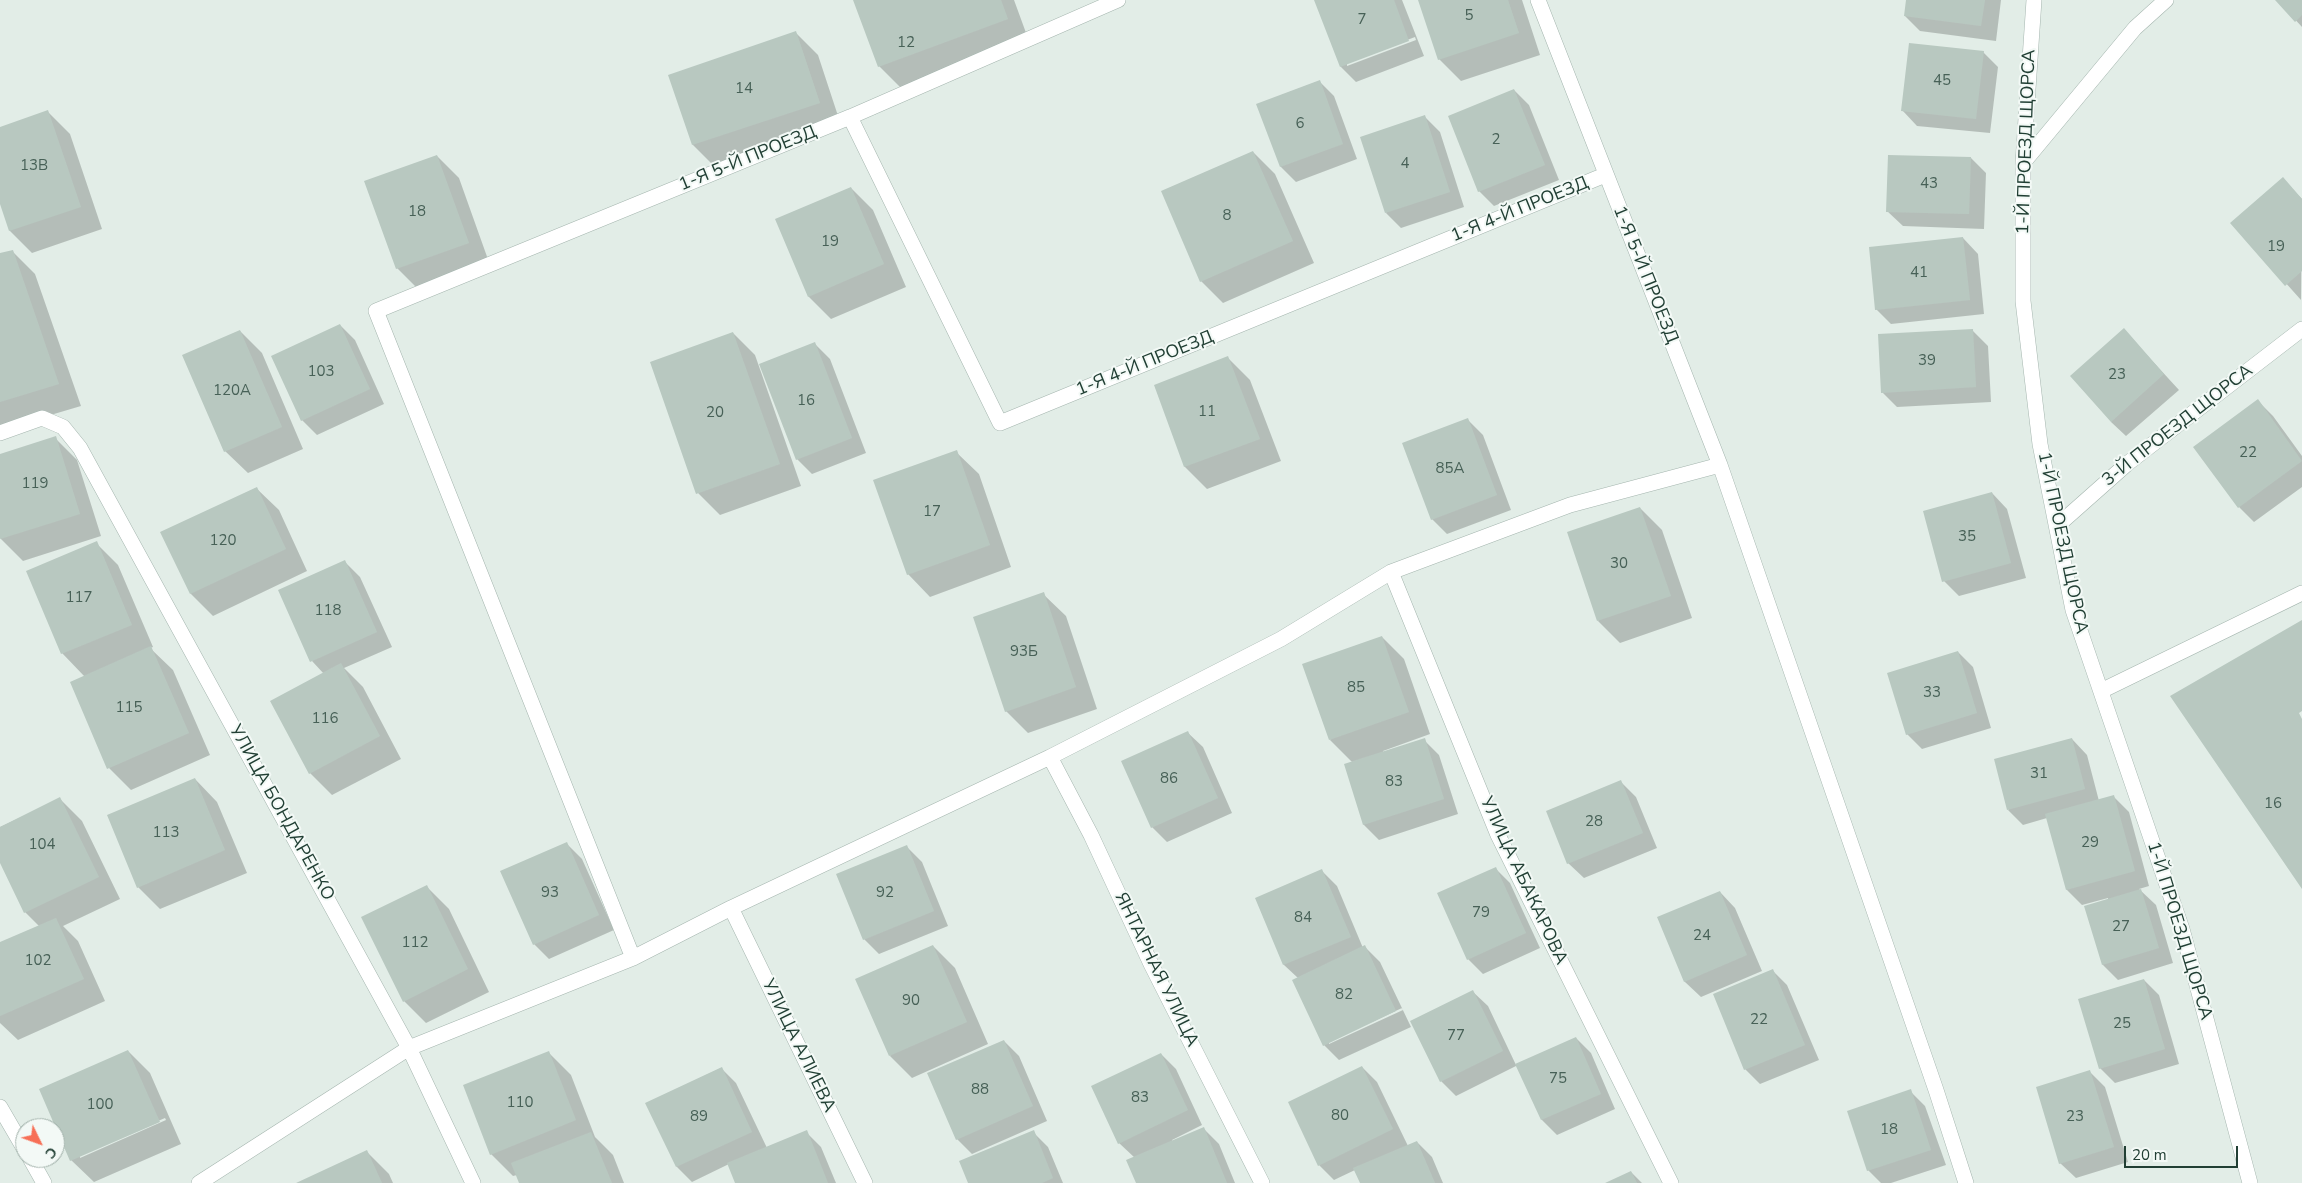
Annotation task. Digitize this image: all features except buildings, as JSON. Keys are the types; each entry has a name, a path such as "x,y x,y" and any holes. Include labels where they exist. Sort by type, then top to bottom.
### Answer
{"street":[{"name":"1-Я 5-Й ПРОЕЗД","path":"634,958 376,311 850,117 1118,0"},
{"name":"1-Я 5-Й ПРОЕЗД","path":"1538,0 1720,465 1936,1090 1966,1183"},
{"name":"1-Й ПРОЕЗД ЩОРСА","path":"2034,0 2023,163 2023,301 2040,444 2073,610 2182,929 2250,1183"},
{"path":"2023,163 2135,28 2166,0"},
{"name":"1-Я 4-Й ПРОЕЗД","path":"850,117 1000,423 1605,175"},
{"name":"3-Й ПРОЕЗД ЩОРСА","path":"2057,526 2128,463 2302,329"},
{"name":"УЛИЦА БОНДАРЕНКО","path":"0,433 42,418 64,427 80,448 410,1048 473,1183"},
{"path":"199,1183 410,1048 634,958 731,908 1050,756 1281,639 1391,572 1570,505 1720,465"},
{"name":"УЛИЦА АБАКАРОВА","path":"1391,572 1498,835 1671,1183"},
{"path":"2101,691 2302,593"},
{"name":"ЯНТАРНАЯ УЛИЦА","path":"1050,756 1091,835 1151,964 1262,1183"},
{"name":"УЛИЦА АЛИЕВА","path":"731,908 865,1183"},
{"path":"0,1108 15,1133"},
{"path":"36,1168 44,1183"}]}
